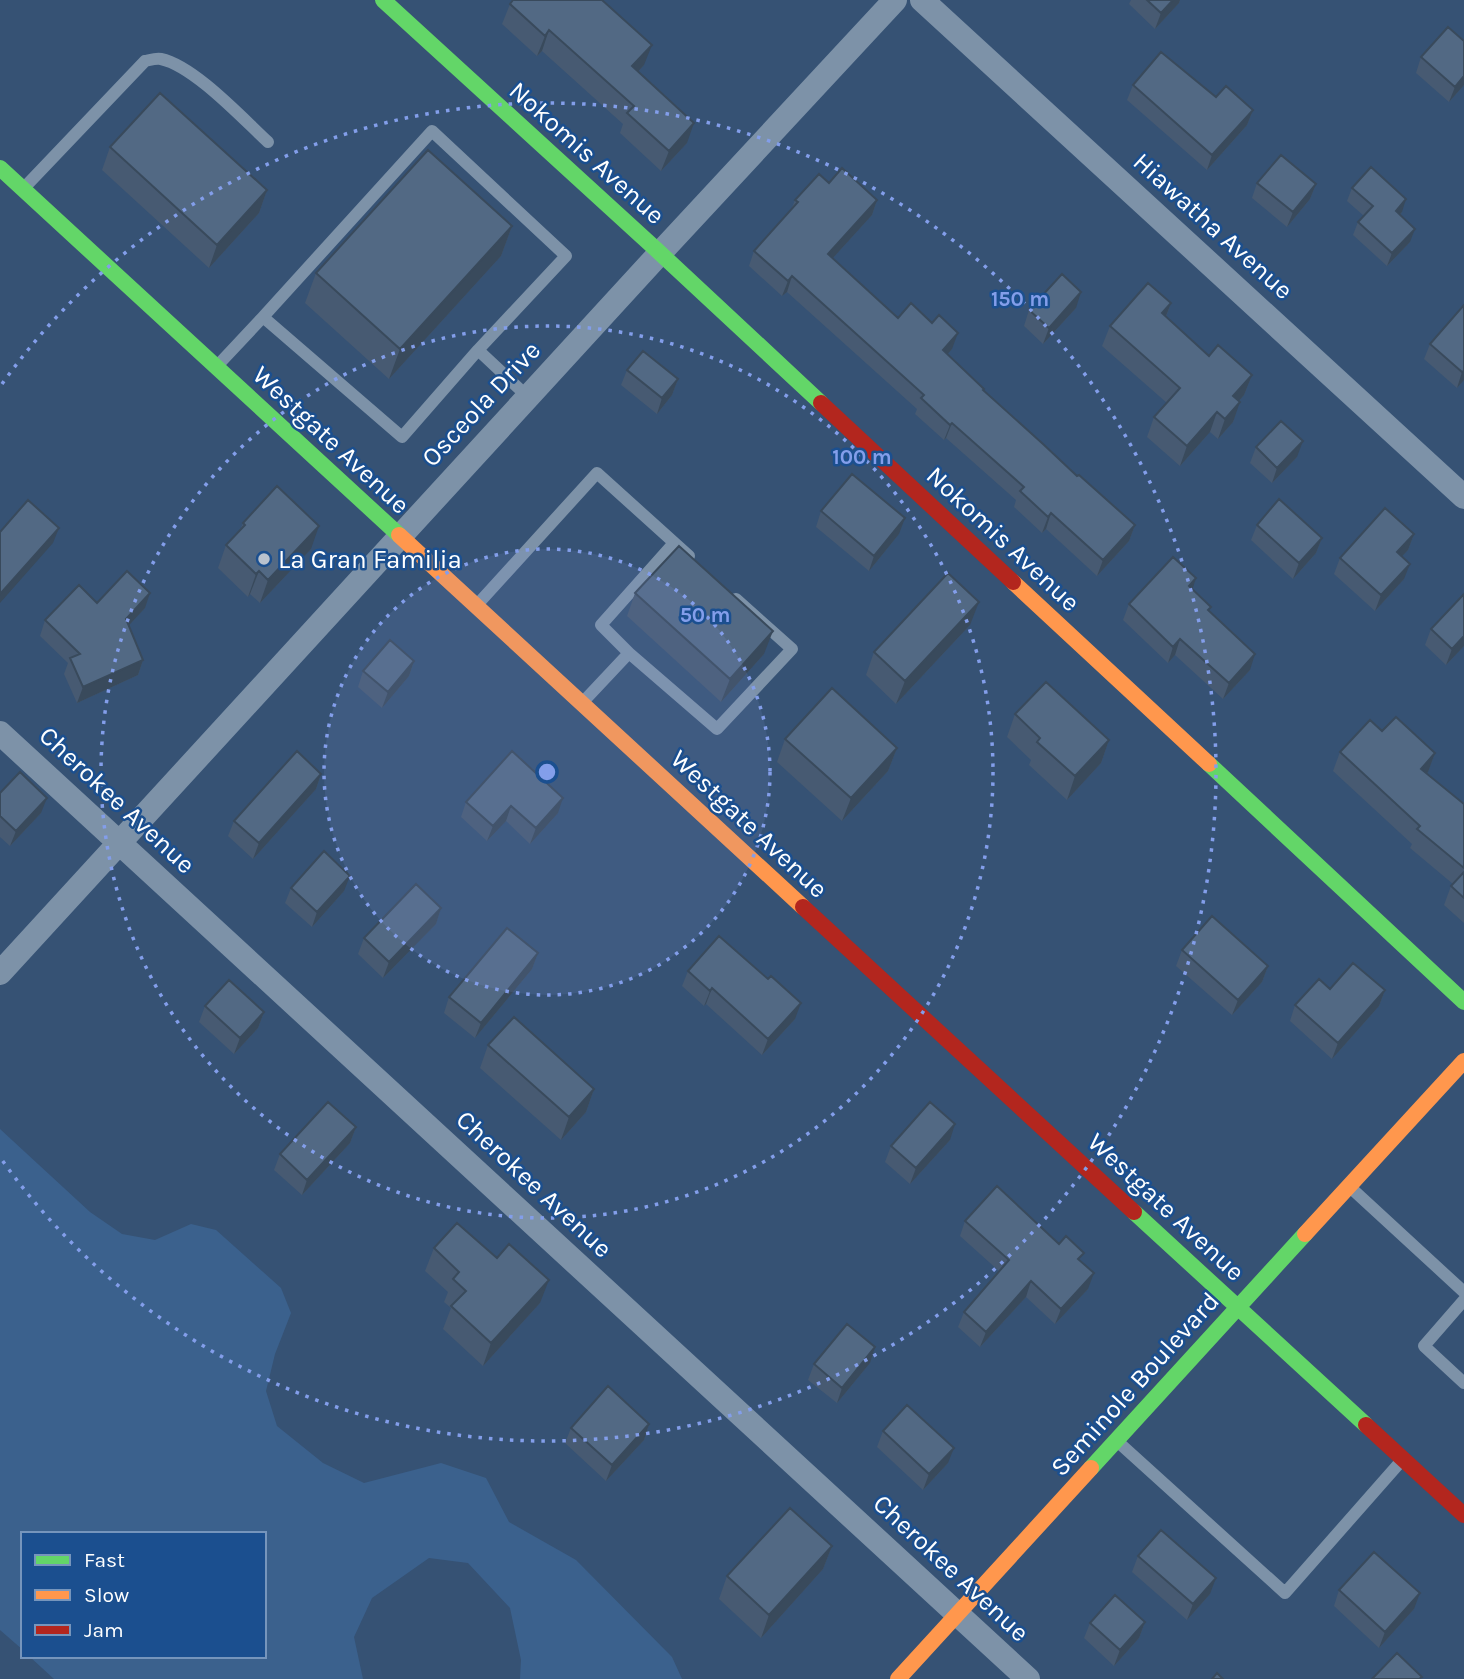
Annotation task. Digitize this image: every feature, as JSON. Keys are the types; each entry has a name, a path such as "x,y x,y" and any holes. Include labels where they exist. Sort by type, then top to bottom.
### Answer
{"street":[{"name":"Nokomis Avenue","path":"383,0 660,253 1464,1002"},
{"name":"Osceola Drive","path":"0,973 895,0"},
{"name":"Hiawatha Avenue","path":"922,0 1464,496"},
{"name":"Westgate Avenue","path":"0,168 1464,1515"},
{"name":"Cherokee Avenue","path":"0,733 1028,1679"},
{"name":"Seminole Boulevard","path":"898,1679 1464,1061"}],"lane":[{"path":"23,189 145,61 158,58 195,76 268,142"},
{"path":"216,367 432,131 566,256 402,437 264,317"},
{"path":"478,350 528,397"},
{"path":"476,606 597,473 694,560"},
{"path":"674,543 601,625 629,653 717,729 792,649 723,587"},
{"path":"582,703 629,653"},
{"path":"1349,1186 1464,1292"},
{"path":"1464,1300 1424,1346 1464,1383"},
{"path":"1116,1441 1285,1593 1404,1459"}],"water":[{"path":"0,1129 90,1212 122,1234 155,1240 191,1224 216,1230 281,1288 291,1313 275,1354 266,1391 277,1426 323,1463 364,1483 441,1463 486,1478 509,1522 576,1560 672,1657 682,1679 520,1679 521,1660 510,1608 468,1563 429,1558 372,1598 354,1637 363,1679 54,1679 31,1658 266,1658 266,1532 21,1532 21,1648 0,1630"}],"building":[{"path":"513,0 602,0 652,45 632,66 694,123 669,151 627,113 634,106 549,30 545,36 510,4"},
{"path":"1147,0 1173,0 1161,13"},
{"path":"1448,27 1464,41 1464,76 1455,87 1421,57"},
{"path":"1161,52 1216,97 1226,86 1253,110 1212,155 1133,85"},
{"path":"160,93 267,190 217,245 110,147"},
{"path":"428,150 512,226 400,349 316,273"},
{"path":"1281,155 1316,184 1293,212 1257,183"},
{"path":"1371,167 1406,199 1396,211 1415,229 1392,253 1358,222 1373,206 1352,188"},
{"path":"842,168 877,200 828,254 898,318 911,303 932,323 939,315 958,333 943,350 1077,476 1135,525 1103,560 1051,513 1048,517 1020,491 1024,487 952,423 950,425 921,398 924,395 792,276 788,281 754,251 819,174 829,183"},
{"path":"1062,274 1081,292 1049,328 1029,310"},
{"path":"1148,283 1171,303 1162,313 1209,356 1218,345 1252,375 1233,396 1240,402 1225,419 1217,412 1187,446 1154,417 1180,388 1110,326"},
{"path":"1464,305 1464,371 1462,372 1430,344"},
{"path":"643,351 678,379 662,398 627,370"},
{"path":"1281,421 1303,441 1277,468 1256,447"},
{"path":"852,474 905,518 874,556 821,511"},
{"path":"277,486 319,526 268,580 259,571 256,574 226,545"},
{"path":"1279,499 1322,538 1299,563 1257,525"},
{"path":"28,500 59,528 0,594 0,532"},
{"path":"1385,508 1414,534 1397,552 1410,564 1381,595 1340,558"},
{"path":"679,546 773,631 730,679 635,593"},
{"path":"1173,557 1196,578 1189,586 1211,607 1208,610 1255,654 1229,683 1180,639 1173,647 1129,604"},
{"path":"127,571 150,593 126,619 143,660 83,687 70,658 80,654 45,620 79,585 97,603"},
{"path":"948,573 979,602 905,681 874,652"},
{"path":"1464,594 1464,636 1452,649 1431,629"},
{"path":"390,640 414,661 388,692 363,671"},
{"path":"1046,682 1109,740 1075,776 1037,742 1040,738 1015,714"},
{"path":"832,688 897,748 851,798 785,739"},
{"path":"1396,717 1435,753 1421,769 1464,804 1464,868 1417,829 1420,826 1340,752 1370,720 1382,731"},
{"path":"297,751 321,774 259,843 234,821"},
{"path":"512,751 563,798 536,828 511,806 493,826 466,802"},
{"path":"20,772 47,798 16,831 0,816 0,793"},
{"path":"324,851 350,876 317,912 291,888"},
{"path":"1464,872 1464,898 1451,886"},
{"path":"416,884 441,908 389,962 364,938"},
{"path":"1212,916 1268,966 1238,1000 1182,950"},
{"path":"507,928 538,953 481,1023 449,997"},
{"path":"719,936 768,979 771,976 801,1003 768,1039 712,988 710,991 688,971"},
{"path":"1353,963 1385,990 1338,1043 1295,1005 1319,979 1330,989"},
{"path":"229,980 264,1012 240,1038 205,1006"},
{"path":"514,1017 594,1089 569,1117 488,1045"},
{"path":"328,1102 356,1127 307,1180 280,1154"},
{"path":"930,1102 955,1124 916,1168 891,1146"},
{"path":"997,1186 1059,1244 1066,1236 1084,1253 1078,1259 1094,1273 1061,1309 1031,1281 986,1332 964,1312 1009,1260 965,1221"},
{"path":"457,1223 497,1258 509,1244 549,1280 491,1343 451,1306 466,1291 453,1279 459,1272 434,1248"},
{"path":"847,1324 875,1347 842,1388 814,1364"},
{"path":"608,1386 649,1424 612,1465 571,1428"},
{"path":"907,1405 954,1448 929,1474 883,1431"},
{"path":"790,1508 832,1546 769,1615 727,1576"},
{"path":"1161,1530 1216,1578 1193,1604 1138,1556"},
{"path":"1374,1552 1420,1593 1385,1632 1339,1590"},
{"path":"1115,1595 1145,1622 1120,1650 1090,1623"},
{"path":"1397,1653 1422,1677 1372,1679"},
{"path":"1217,1673 1223,1679 1212,1679"}],"traffic: fast":[{"path":"383,0 821,403"},
{"path":"0,168 399,535"},
{"path":"1209,764 1464,1002"},
{"path":"1134,1212 1366,1425"},
{"path":"1091,1468 1305,1234"}],"traffic: slow":[{"path":"399,535 803,907"},
{"path":"1013,582 1209,764"},
{"path":"1305,1234 1464,1061"},
{"path":"898,1679 1091,1468"}],"traffic: jam":[{"path":"821,403 1013,582"},
{"path":"803,907 1134,1212"},
{"path":"1366,1425 1464,1515"}],"place":[{"name":"La Gran Familia","path":"264,559"}]}
